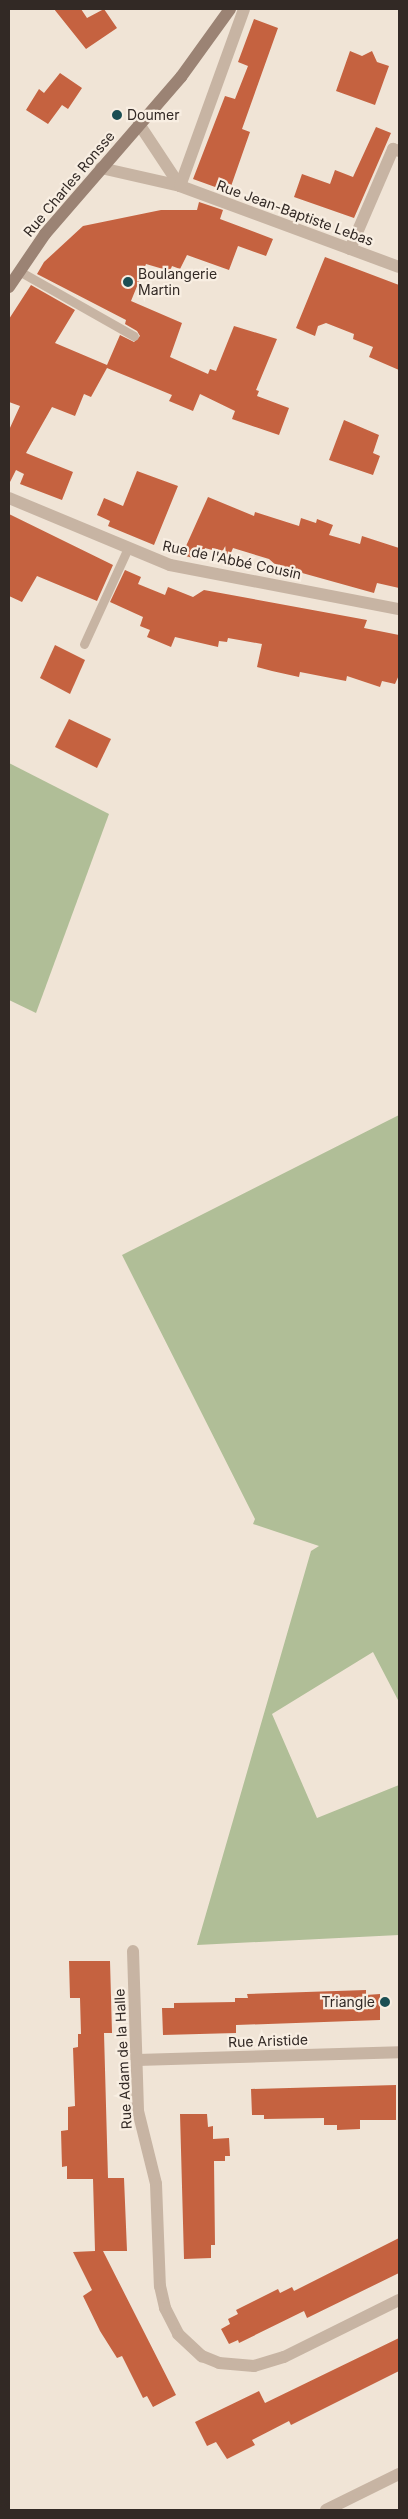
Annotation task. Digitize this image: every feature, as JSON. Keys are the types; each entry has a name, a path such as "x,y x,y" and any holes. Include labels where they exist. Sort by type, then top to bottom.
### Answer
{"main road":[{"name":"Rue Charles Ronsse","path":"9,287 45,234 187,69 230,9"}],"street":[{"path":"180,186 244,9"},
{"path":"139,124 180,186"},
{"path":"350,249 393,149 399,151"},
{"name":"Rue Jean-Baptiste Lebas","path":"101,168 180,186 399,267"},
{"name":"Rue de l'Abbé Cousin","path":"9,498 180,568 399,609"},
{"name":"Rue Adam de la Halle","path":"133,1950 140,2131 156,2184 160,2286 171,2322 188,2345 219,2363 240,2366 268,2363 399,2300"},
{"name":"Rue Aristide","path":"137,2060 399,2052"},
{"path":"326,2510 399,2474"}],"lane":[{"path":"19,271 134,336"},
{"path":"84,644 128,548"}],"green space":[{"path":"9,763 109,814 36,1013 9,1000"},
{"path":"399,1115 399,1702 373,1652 272,1714 317,1818 399,1785 399,1935 197,1945 311,1551 319,1546 253,1524 255,1519 122,1255"}],"building":[{"path":"54,9 81,9 87,18 104,9 117,28 86,49"},
{"path":"254,19 278,28 242,129 250,132 229,192 193,179 225,96 235,99 248,66 238,62"},
{"path":"350,51 362,56 372,51 377,62 389,66 375,105 336,91"},
{"path":"60,73 82,88 68,109 62,105 48,124 26,110 39,89 44,93"},
{"path":"376,127 391,133 354,218 294,197 302,174 330,184 335,170 353,177"},
{"path":"199,202 223,210 220,219 273,239 266,256 238,246 229,270 187,255 180,269 172,266 170,271 146,264 131,301 182,323 170,357 208,374 210,369 216,371 234,326 277,339 256,390 259,391 257,396 289,408 279,435 232,419 235,411 200,394 193,411 169,401 172,395 107,368 91,397 84,394 75,416 52,407 26,453 73,472 62,500 20,484 24,474 16,470 9,484 9,430 20,406 9,402 9,319 31,285 75,310 55,343 107,365 120,335 134,342 140,336 137,331 125,324 126,320 37,274 44,262 83,226 161,210 197,210"},
{"path":"325,257 399,285 399,370 369,357 373,347 353,339 354,334 326,323 318,326 315,336 296,328"},
{"path":"344,420 379,435 373,453 380,456 373,475 329,460"},
{"path":"137,471 178,486 154,545 108,526 110,521 97,515 104,498 123,506"},
{"path":"208,497 254,516 255,512 299,526 301,518 316,523 317,519 333,525 329,535 360,544 362,536 399,548 399,588 377,583 374,593 277,566 269,559 233,548 230,555 205,548 200,560 182,555"},
{"path":"9,514 113,565 97,601 37,576 22,602 9,596"},
{"path":"125,570 141,577 138,584 165,595 168,587 193,597 204,590 367,620 364,628 399,635 399,675 395,684 382,681 380,687 347,676 346,681 300,672 299,677 257,667 262,644 228,638 227,642 219,641 218,647 175,637 171,647 147,637 150,630 140,626 143,617 110,602"},
{"path":"55,645 85,660 70,694 40,678"},
{"path":"69,719 111,739 97,768 55,747"},
{"path":"69,1961 110,1961 112,2033 104,2033 108,2178 124,2178 127,2251 103,2251 176,2395 153,2407 147,2396 143,2398 122,2356 117,2358 100,2331 83,2296 92,2290 73,2252 95,2251 93,2179 67,2179 67,2166 62,2167 61,2131 68,2130 68,2107 75,2106 73,2048 78,2047 78,2034 81,2034 80,1998 70,1998"},
{"path":"366,1990 366,1995 380,1994 380,2020 236,2025 236,2033 163,2035 162,2008 174,2008 174,2003 235,2002 235,1998 248,1998 247,1994"},
{"path":"396,2085 396,2120 360,2120 360,2129 337,2130 337,2125 324,2125 324,2118 264,2119 264,2115 252,2115 251,2089"},
{"path":"180,2114 207,2114 208,2127 213,2126 213,2139 229,2138 230,2156 225,2156 225,2161 214,2161 215,2245 211,2245 211,2258 184,2259"},
{"path":"399,2238 399,2273 307,2318 304,2311 239,2343 238,2340 229,2344 221,2329 230,2324 228,2319 238,2314 236,2310 278,2289 280,2293 292,2287 294,2291"},
{"path":"399,2338 399,2371 291,2425 289,2421 252,2440 255,2445 227,2459 216,2442 207,2446 195,2422 259,2391 265,2403"}],"place":[{"name":"Doumer","path":"117,115"},
{"name":"Boulangerie Martin","path":"128,282"},
{"name":"Triangle","path":"385,2002"}]}
